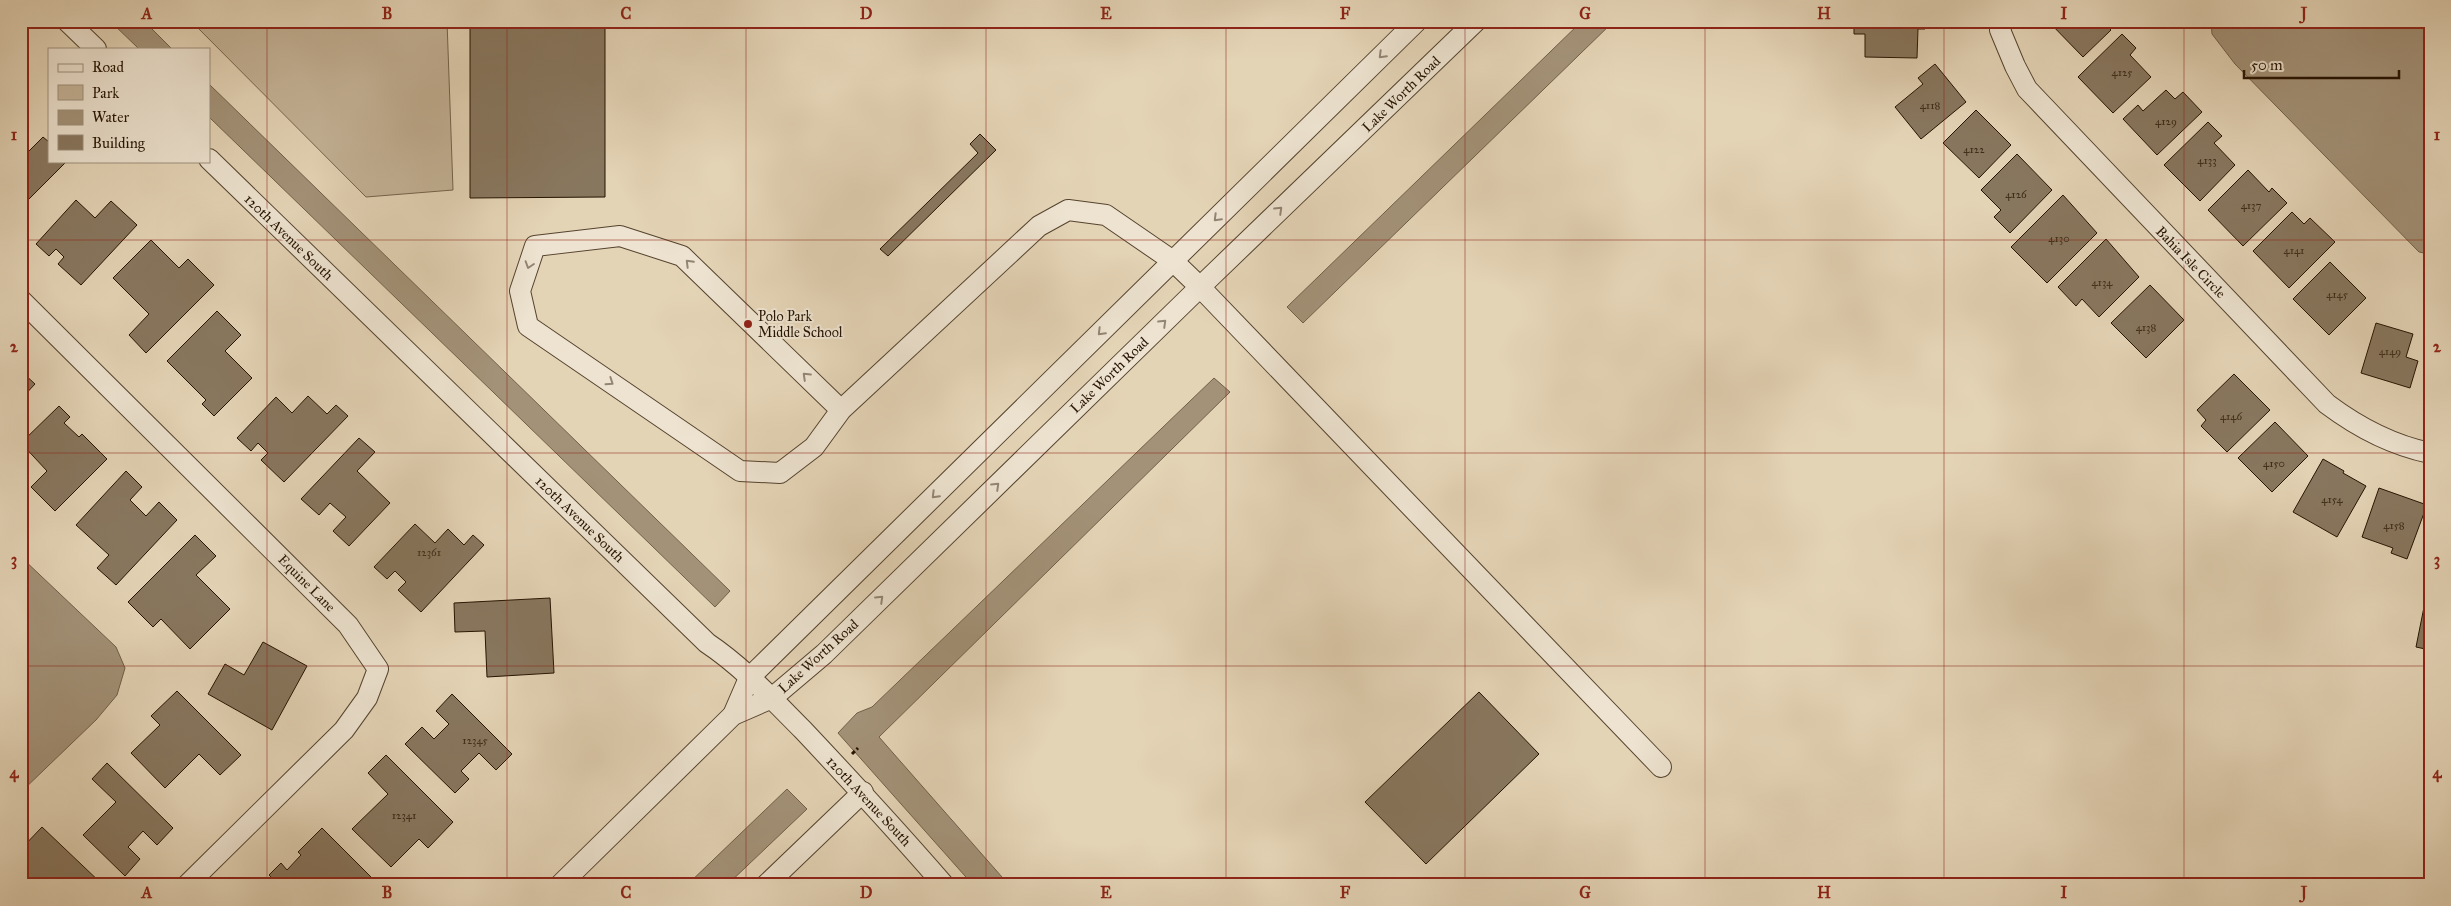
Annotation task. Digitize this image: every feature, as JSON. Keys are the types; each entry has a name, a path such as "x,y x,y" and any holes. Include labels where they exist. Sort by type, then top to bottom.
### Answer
{"street":[{"path":"67,21 95,48"},
{"name":"Lake Worth Road","path":"733,715 749,678 1417,21"},
{"name":"Lake Worth Road","path":"560,885 733,715 772,698 824,654 1476,21"},
{"name":"Bahia Isle Circle","path":"2003,21 2000,30 2014,66 2027,89 2327,404 2351,422 2377,437 2430,453"},
{"name":"120th Avenue South","path":"210,160 708,643 726,655 772,698 863,792 944,885"},
{"path":"841,410 682,256 620,236 535,246 520,292 528,326 740,471 780,473 814,447 841,410 1039,226 1068,210 1106,215 1173,261 1200,287 1661,767"},
{"name":"Equine Lane","path":"21,300 348,625 378,669 367,698 344,730 187,885"},
{"path":"766,885 863,792"}],"green space":[{"path":"191,21 447,21 453,190 366,197"}],"water":[{"path":"110,21 144,21 171,48 138,48"},
{"path":"1582,21 1614,21 1303,323 1287,307"},
{"path":"2211,21 2430,21 2429,254 2419,252 2235,64 2212,34"},
{"path":"210,85 730,591 715,607 210,118"},
{"path":"1214,378 1230,392 879,737 1009,885 973,885 838,733 857,713 872,707"},
{"path":"21,557 116,647 125,668 117,695 96,720 21,792"},
{"path":"787,789 807,809 727,885 687,885"}],"building":[{"path":"470,21 605,21 605,197 470,198"},
{"path":"1854,21 1925,21 1925,29 1918,29 1917,58 1865,57 1865,34 1854,34"},
{"path":"2048,21 2102,21 2111,30 2083,57"},
{"path":"2122,34 2136,48 2130,55 2151,77 2113,113 2078,77"},
{"path":"1935,64 1966,102 1921,139 1895,107 1923,84 1918,78"},
{"path":"2166,90 2175,99 2183,92 2202,112 2157,155 2123,119 2138,105 2143,111"},
{"path":"1976,110 2011,145 1979,178 1943,143"},
{"path":"2208,122 2222,136 2214,143 2235,165 2200,201 2164,165"},
{"path":"980,134 996,150 888,256 880,249 978,153 970,144"},
{"path":"43,137 48,141 48,162 66,162 21,207 21,150 26,154"},
{"path":"2017,154 2052,190 2010,233 1994,217 2001,210 1981,190"},
{"path":"2248,170 2269,192 2272,188 2287,203 2243,246 2208,210"},
{"path":"2063,195 2097,233 2047,283 2011,247"},
{"path":"76,200 95,218 111,201 137,225 81,285 58,264 64,257 56,249 49,256 36,244"},
{"path":"2292,212 2304,224 2310,218 2335,242 2289,288 2253,251"},
{"path":"2106,239 2139,277 2099,317 2082,299 2076,306 2058,287"},
{"path":"151,240 179,268 188,259 214,285 146,353 129,335 149,314 113,278"},
{"path":"2330,262 2366,298 2329,335 2293,299"},
{"path":"2150,285 2184,320 2146,358 2111,323"},
{"path":"217,311 241,335 225,351 252,378 214,416 202,404 206,400 167,361"},
{"path":"2376,323 2413,334 2406,357 2418,361 2410,388 2361,373"},
{"path":"21,371 35,384 21,399"},
{"path":"2234,374 2270,410 2227,452 2201,426 2206,420 2197,410"},
{"path":"308,396 327,414 336,405 348,416 284,482 261,460 268,453 258,443 251,451 237,438 276,397 292,413"},
{"path":"59,406 70,417 64,423 79,437 82,434 107,459 55,511 31,487 47,471 21,443"},
{"path":"2275,422 2308,456 2272,492 2238,458"},
{"path":"359,438 375,452 357,471 390,503 349,546 333,531 346,517 330,503 319,515 301,499"},
{"path":"2323,459 2366,486 2337,537 2293,512"},
{"path":"126,471 142,487 130,500 146,516 159,502 177,520 116,585 97,568 109,555 76,525"},
{"path":"2379,488 2427,505 2407,559 2391,553 2393,548 2362,537"},
{"path":"415,524 435,543 448,529 464,545 473,535 484,545 421,612 398,590 406,582 395,571 387,579 374,567"},
{"path":"195,535 216,556 196,575 230,609 190,649 161,619 153,627 128,602"},
{"path":"2426,597 2430,598 2430,650 2416,647"},
{"path":"550,598 554,673 487,677 485,631 455,632 454,603"},
{"path":"263,642 307,666 272,730 208,694 225,664 244,675"},
{"path":"177,691 241,755 220,775 199,754 165,788 131,753 160,725 151,716"},
{"path":"1479,692 1539,754 1426,864 1365,802"},
{"path":"452,694 512,754 496,770 479,753 461,771 469,779 455,793 405,744 422,727 434,739 449,724 436,711"},
{"path":"386,755 453,822 428,848 419,839 391,867 352,829 388,794 368,773"},
{"path":"107,763 173,828 157,845 143,831 128,847 140,859 125,876 83,835 116,802 92,779"},
{"path":"42,827 103,885 21,885 21,865 27,859 21,854 21,849"},
{"path":"322,828 374,880 368,885 279,885 269,875 281,863 287,870 301,855 298,852"}],"place":[{"name":"Polo Park Middle School","path":"748,324"}]}
